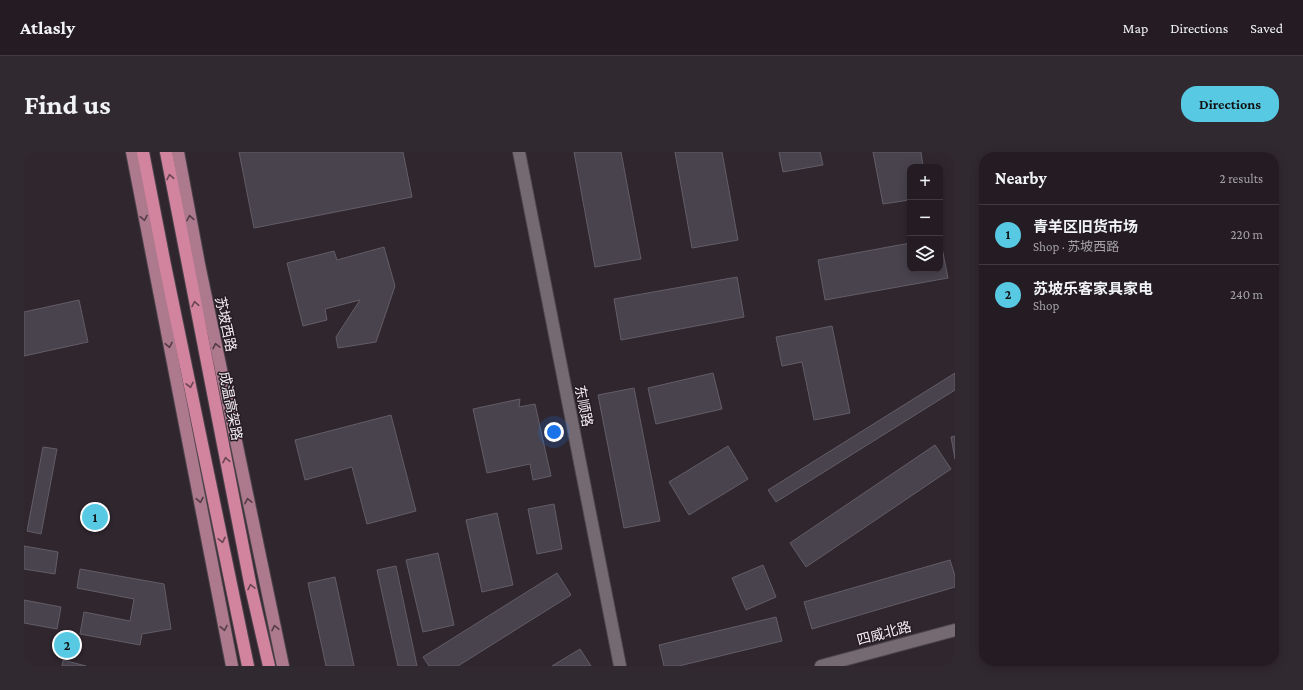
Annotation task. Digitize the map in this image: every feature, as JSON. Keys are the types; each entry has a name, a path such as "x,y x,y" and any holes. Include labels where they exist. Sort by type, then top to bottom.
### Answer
{"highway":[{"path":"143,152 248,666"},
{"name":"成温高架路","path":"166,152 249,580 269,666"}],"main road":[{"path":"132,152 232,666"},
{"name":"苏坡西路","path":"178,152 199,264 283,666"}],"street":[{"name":"东顺路","path":"519,152 620,666"},
{"name":"四威北路","path":"821,666 955,630"}],"building":[{"path":"239,152 403,152 412,197 254,228"},
{"path":"574,152 621,152 641,259 595,267"},
{"path":"675,152 722,152 738,240 692,248"},
{"path":"779,152 820,152 823,165 783,172"},
{"path":"873,152 921,152 923,164 907,164 907,200 883,204"},
{"path":"907,244 907,272 943,272 943,253 948,278 825,300 818,260"},
{"path":"384,247 395,286 376,342 338,348 336,337 360,300 325,309 327,320 303,326 287,263 334,251 337,260"},
{"path":"737,277 744,317 621,340 614,299"},
{"path":"79,300 88,342 24,356 24,312"},
{"path":"832,326 850,413 814,420 802,362 782,366 776,337"},
{"path":"713,373 722,409 656,424 648,388"},
{"path":"955,373 955,390 776,502 768,490"},
{"path":"634,388 660,521 624,528 598,395"},
{"path":"520,399 519,407 535,404 551,476 533,480 530,464 487,473 473,409"},
{"path":"391,415 416,511 367,524 352,467 305,480 295,440"},
{"path":"955,436 955,459 951,437"},
{"path":"935,445 951,469 806,567 790,543"},
{"path":"728,446 748,479 689,515 669,482"},
{"path":"43,447 57,449 41,534 27,531"},
{"path":"554,504 562,549 537,554 528,509"},
{"path":"497,513 513,585 482,592 466,520"},
{"path":"24,546 58,552 55,574 24,569"},
{"path":"438,553 454,625 423,632 406,560"},
{"path":"950,560 955,576 955,587 812,629 804,602"},
{"path":"763,565 776,597 746,610 732,578"},
{"path":"396,566 417,666 398,666 377,570"},
{"path":"80,569 164,584 171,629 142,634 140,645 80,634 84,612 130,621 134,599 77,588"},
{"path":"557,573 571,595 458,666 429,666 423,657"},
{"path":"335,577 354,666 326,666 308,583"},
{"path":"24,600 61,607 57,629 24,623"},
{"path":"776,617 782,641 679,666 664,666 659,645"},
{"path":"580,649 591,666 552,666"},
{"path":"63,660 86,666 62,666"}],"place":[{"name":"青羊区旧货市场","path":"95,517"},
{"name":"苏坡乐客家具家电","path":"67,645"}]}
